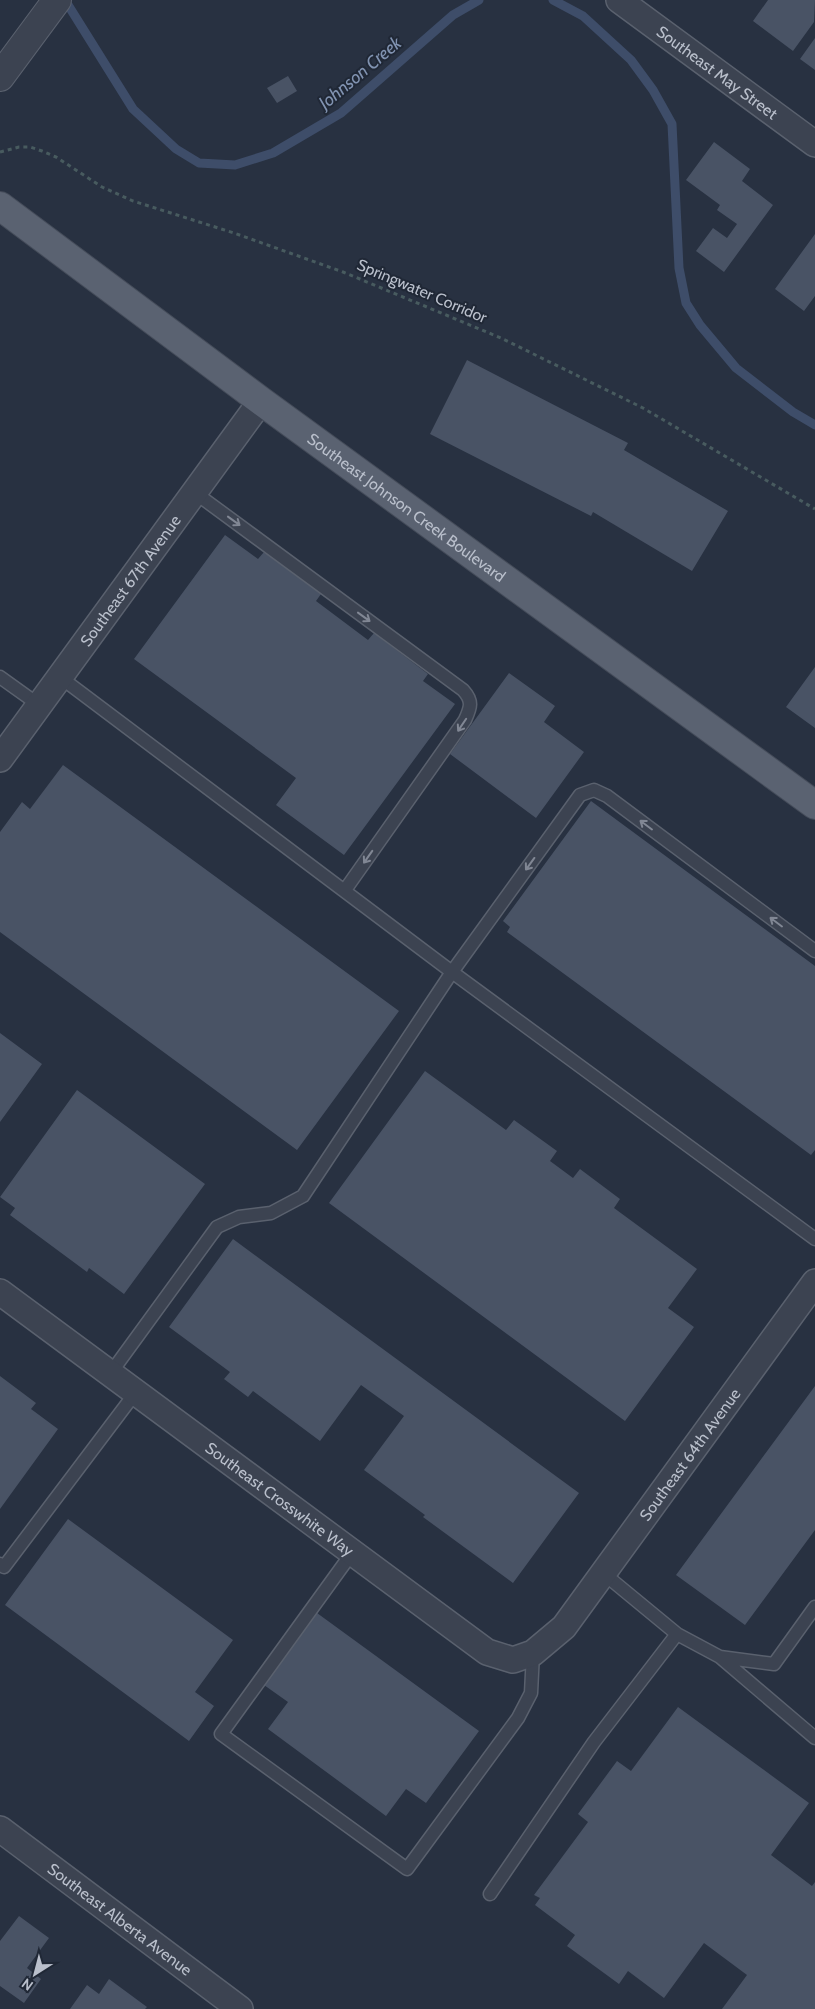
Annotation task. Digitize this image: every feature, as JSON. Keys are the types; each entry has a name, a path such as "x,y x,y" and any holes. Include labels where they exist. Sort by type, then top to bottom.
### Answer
{"main road":[{"name":"Southeast Johnson Creek Boulevard","path":"0,206 261,401 815,805"}],"street":[{"path":"0,77 57,0"},
{"name":"Southeast May Street","path":"619,0 815,144"},
{"name":"Southeast 67th Avenue","path":"0,759 261,401"},
{"name":"Southeast 64th Avenue","path":"564,1627 815,1282"},
{"name":"Southeast Crosswhite Way","path":"0,1292 487,1652 513,1660 534,1653 564,1627"},
{"name":"Southeast Alberta Avenue","path":"0,1829 240,2009"}],"lane":[{"path":"194,492 463,690 470,698 471,707 466,720 345,890"},
{"path":"0,677 39,705"},
{"path":"60,677 452,972 815,1240"},
{"path":"110,1374 217,1226 239,1217 272,1212 303,1196 452,972 580,795 594,790 607,796 815,951"},
{"path":"0,1564 4,1567 136,1392"},
{"path":"352,1553 221,1734 406,1869 518,1718 532,1693 534,1653"},
{"path":"603,1573 677,1634 720,1657 815,1738"},
{"path":"720,1657 774,1664 815,1607"},
{"path":"490,1894 594,1742 677,1634"}],"path":[{"name":"Springwater Corridor","path":"0,152 19,147 30,147 42,151 56,157 102,187 133,201 234,232 343,272 501,338 642,408 815,510"}],"building":[{"path":"768,0 815,0 814,22 793,51 753,21"},
{"path":"815,38 815,70 800,59"},
{"path":"288,76 297,91 277,103 267,88"},
{"path":"714,142 750,169 742,181 773,205 724,272 696,251 713,228 727,238 737,224 717,210 720,205 686,180"},
{"path":"815,234 815,296 804,311 775,289"},
{"path":"467,360 628,443 624,450 728,511 692,571 593,512 591,516 430,434"},
{"path":"225,535 258,559 264,552 321,594 316,601 368,640 374,633 428,674 423,681 455,704 344,855 276,805 296,778 134,659"},
{"path":"815,667 815,728 786,707"},
{"path":"509,673 555,706 544,722 584,752 536,818 450,754"},
{"path":"63,765 399,1011 297,1150 0,932 0,832 22,802 30,809"},
{"path":"591,801 815,966 815,1150 811,1155 507,932 510,927 503,921"},
{"path":"0,1033 42,1064 0,1122"},
{"path":"425,1071 506,1130 514,1120 557,1151 550,1161 573,1178 580,1169 620,1199 614,1208 697,1269 668,1308 694,1327 625,1421 329,1203"},
{"path":"77,1090 205,1184 124,1294 89,1268 87,1272 10,1215 15,1208 0,1197"},
{"path":"233,1239 579,1493 513,1583 423,1517 425,1515 364,1470 404,1416 361,1385 320,1441 253,1391 248,1397 224,1379 230,1372 169,1327"},
{"path":"0,1376 36,1403 31,1409 58,1429 0,1509"},
{"path":"815,1386 815,1530 745,1625 676,1575"},
{"path":"68,1519 233,1640 195,1692 214,1706 189,1741 5,1605"},
{"path":"317,1613 479,1731 426,1803 406,1789 386,1816 268,1729 288,1702 264,1685"},
{"path":"678,1707 809,1803 771,1855 812,1886 815,1882 815,2009 722,2009 747,1975 704,1943 664,1998 628,1971 619,1984 567,1946 575,1935 535,1905 540,1898 534,1895 588,1822 578,1814 617,1761 631,1771"},
{"path":"19,1916 49,1938 27,1968 41,1979 24,2003 0,1986 0,1941"},
{"path":"109,1979 147,2007 145,2009 70,2009 87,1985 99,1994"}],"waterway":[{"name":"Johnson Creek","path":"65,0 133,109 176,149 199,163 235,165 273,153 341,113 453,15 479,0"},
{"name":"Johnson Creek","path":"553,0 583,16 631,60 653,90 672,124 679,268 686,303 700,325 736,368 793,412 815,425"}]}
